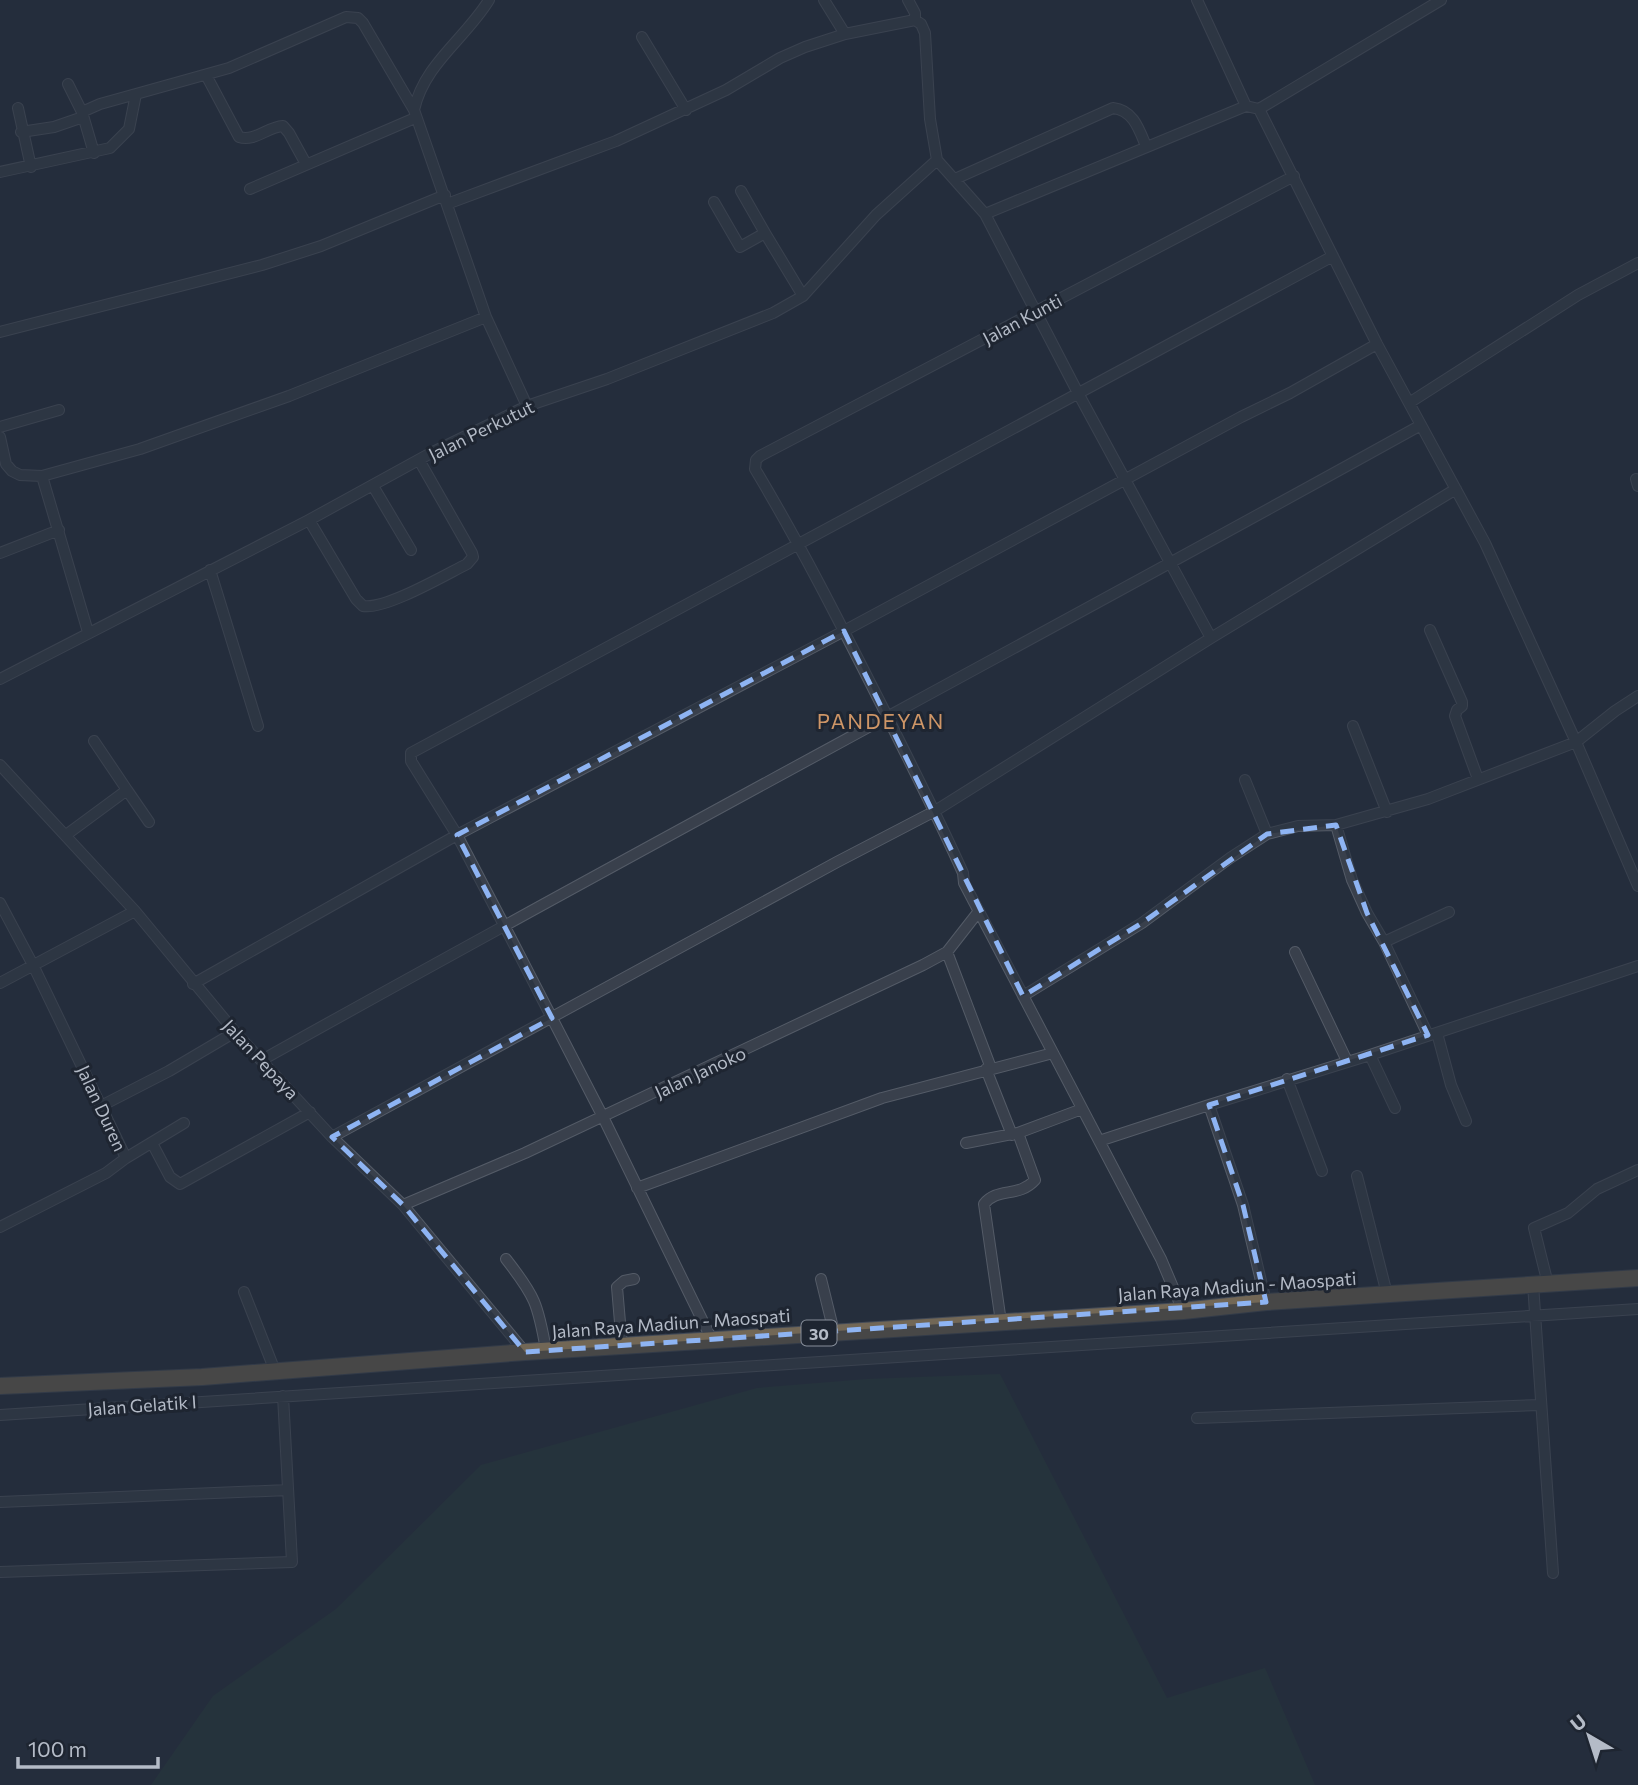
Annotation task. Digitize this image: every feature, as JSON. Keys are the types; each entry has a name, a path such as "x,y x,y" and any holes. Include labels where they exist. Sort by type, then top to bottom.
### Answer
{"highway":[{"name":"Jalan Raya Madiun - Maospati","path":"0,1386 275,1371 546,1350 1183,1311 1266,1302 1638,1278"}],"street":[{"path":"414,114 418,93 425,78 489,0"},
{"path":"824,0 845,34"},
{"path":"908,0 915,13 915,20"},
{"path":"1197,0 1246,106"},
{"path":"985,214 1246,106 1259,109 1441,0"},
{"path":"21,132 54,127 100,104 229,68 330,23 354,17 363,23 414,114 486,317 527,406"},
{"path":"0,332 262,265 321,246 446,199 616,141 726,90 780,58 845,34 915,20 921,24 925,33 930,119 937,160 985,214 1078,393 1211,638"},
{"path":"642,37 686,110"},
{"path":"206,75 239,138 254,138 283,126 306,164"},
{"path":"68,84 82,114 94,153"},
{"path":"0,172 110,148 129,130 136,94"},
{"path":"18,108 21,132 31,167"},
{"path":"955,179 1113,108 1122,110 1131,117 1146,146"},
{"path":"1259,109 1377,344 1485,542 1638,886"},
{"path":"250,189 414,114"},
{"name":"Jalan Perkutut","path":"0,679 527,406 607,379 773,313 803,296 876,215 937,160"},
{"name":"Jalan Kunti","path":"800,545 755,470 754,465 760,456 1294,176"},
{"path":"741,191 803,296"},
{"path":"714,202 740,247 765,233"},
{"path":"712,1340 603,1117 457,835 415,768 411,754 1334,256"},
{"path":"1409,403 1578,295 1638,263"},
{"path":"0,437 6,464 12,471 20,475 42,476 140,449 289,396 486,317"},
{"path":"193,984 457,835 1290,393 1377,344"},
{"path":"0,427 59,410"},
{"path":"262,1060 504,925 1171,564 1421,425"},
{"path":"309,520 358,603 367,607 393,600 467,564 473,557 472,553 419,460"},
{"path":"42,476 88,632"},
{"path":"373,486 411,550"},
{"path":"332,1137 935,811 1456,489"},
{"path":"0,553 59,530"},
{"path":"800,545 935,811 979,911 1161,1259 1183,1311"},
{"path":"209,570 258,726"},
{"path":"1430,630 1462,702 1455,716 1478,779"},
{"path":"1023,996 1142,923 1267,834 1298,826 1336,825 1429,799 1576,742 1615,710 1638,696"},
{"path":"1353,726 1387,812"},
{"path":"94,741 149,822"},
{"name":"Jalan Pepaya","path":"0,765 135,911 235,1032 332,1137 402,1205 525,1352"},
{"path":"1245,780 1267,834"},
{"path":"66,835 127,790"},
{"path":"1336,825 1352,880 1367,914 1432,1034 1466,1121"},
{"name":"Jalan Duren","path":"0,903 33,965 126,1158 106,1172 0,1227"},
{"path":"0,983 135,911"},
{"name":"Jalan Janoko","path":"402,1205 603,1117 928,963 947,952 979,911"},
{"path":"1384,942 1449,912"},
{"path":"947,952 988,1068 1035,1180 1028,1188 990,1197 984,1204 1001,1322"},
{"path":"1296,952 1347,1061"},
{"path":"1099,1141 1638,967"},
{"path":"101,1106 169,1071 235,1032"},
{"path":"638,1188 882,1098 1053,1053"},
{"path":"1370,1055 1395,1108"},
{"path":"1287,1079 1322,1171"},
{"path":"1209,1105 1244,1205 1266,1302"},
{"path":"966,1143 1015,1134 1082,1110"},
{"path":"152,1143 170,1177 180,1184 310,1112"},
{"path":"126,1158 184,1123"},
{"path":"1553,1573 1535,1318 1540,1284 1534,1228 1568,1213 1597,1189 1638,1170"},
{"path":"1357,1176 1387,1294"},
{"path":"506,1259 528,1287 537,1305 546,1350"},
{"path":"622,1346 617,1287 624,1281 634,1279"},
{"path":"821,1279 834,1332"},
{"path":"244,1292 275,1371"},
{"name":"Jalan Gelatik I","path":"0,1415 865,1361 1183,1338 1535,1318 1638,1309"},
{"path":"0,1572 292,1562 283,1396"},
{"path":"1197,1418 1541,1405"},
{"path":"0,1502 288,1490"}],"highlighted area":[{"path":"844,631 1023,996 1142,923 1267,834 1336,825 1367,913 1428,1035 1209,1105 1243,1205 1266,1302 525,1352 403,1205 332,1137 552,1018 457,835"}],"shaded area":[{"path":"1000,1374 1167,1698 1265,1668 1315,1785 151,1785 213,1696 336,1609 481,1465 757,1388 867,1379"}],"district":[{"name":"PANDEYAN","path":"881,720"}]}
